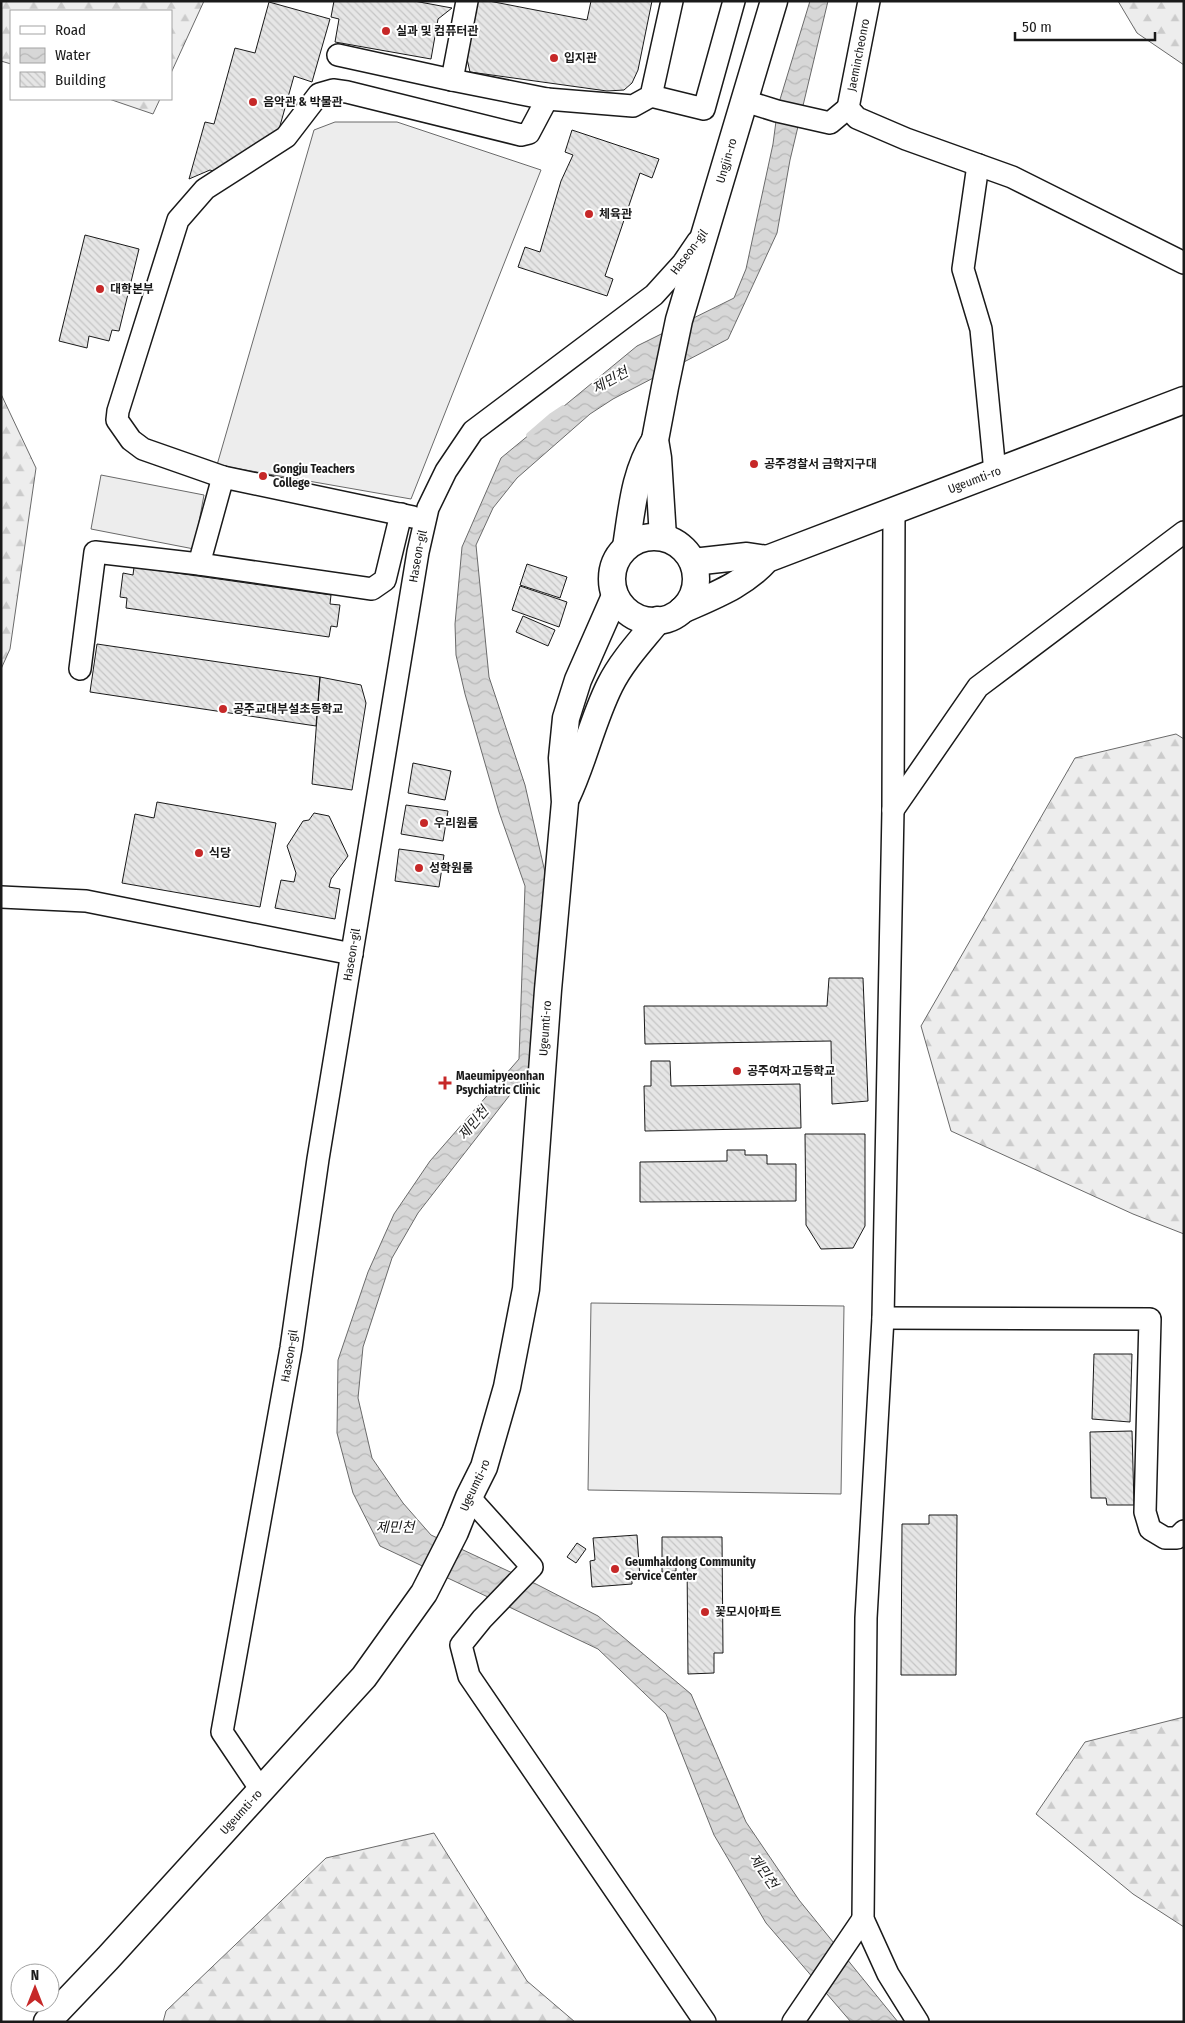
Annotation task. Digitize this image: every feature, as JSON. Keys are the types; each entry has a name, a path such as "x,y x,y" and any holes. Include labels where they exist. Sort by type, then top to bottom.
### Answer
{"main road":[{"name":"Ungjin-ro","path":"655,440 679,320 709,225 774,1"},
{"name":"Ugeumti-ro","path":"682,610 731,588 756,571 767,559 1184,400"},
{"path":"655,440 658,458 663,537"},
{"path":"626,547 635,486 644,457 655,440"},
{"path":"663,537 680,546 693,562 696,575 695,588 690,600 682,610 671,617 645,620 633,615 622,606 615,596 612,583 613,570 617,557 626,547 637,540 663,537"},
{"name":"Ugeumti-ro","path":"693,562 747,556 767,559"},
{"name":"Ugeumti-ro","path":"46,2022 108,1958 364,1677 424,1593 455,1532 484,1467 507,1387 526,1289 548,990 565,802 562,758 566,718 578,680 615,596"},
{"name":"Ugeumti-ro","path":"565,802 579,771 593,727 610,685 627,659 658,620"}],"street":[{"path":"452,80 468,1"},
{"path":"651,96 672,1"},
{"path":"338,56 547,98 633,106 651,96 704,109 734,1"},
{"name":"Jaemincheonro","path":"848,108 869,1"},
{"path":"425,520 223,477 143,448 131,440 117,420 118,411 178,220 206,189 286,137 319,94 333,90 347,92 521,135 529,133 547,98"},
{"path":"745,101 830,123 848,108 857,118 865,122 906,139 1012,177 1184,263"},
{"path":"978,165 963,269 981,329 996,472"},
{"name":"Haseon-gil","path":"262,1790 222,1732 290,1348 318,1159 418,552 428,508 446,470 474,430 654,295 683,263 709,225"},
{"path":"199,564 223,477"},
{"path":"894,510 893,810 883,1318 866,1618 863,1919 888,1974 918,2022"},
{"path":"80,669 95,552 199,564 372,589 385,580 401,514"},
{"path":"893,810 978,687 1184,532"},
{"path":"1,896 86,901 352,954"},
{"path":"883,1318 1150,1319 1145,1512 1150,1529 1165,1538 1177,1538 1184,1531"},
{"path":"469,1497 532,1567 482,1619 461,1645 469,1676 705,2022"},
{"path":"799,2013 863,1919"}],"green space":[{"path":"1,1 204,1 172,71 172,10 10,10 10,64 1,61"},
{"path":"1118,1 1184,1 1184,65 1137,33"},
{"path":"112,100 160,100 153,114"},
{"path":"335,122 397,122 541,170 411,499 217,465 314,130"},
{"path":"1,394 36,468 10,649 1,669"},
{"path":"101,475 204,495 194,549 91,529"},
{"path":"1176,734 1184,739 1184,1234 1133,1214 951,1131 921,1026 1075,758"},
{"path":"591,1303 844,1306 841,1494 588,1490"},
{"path":"1184,1717 1184,1927 1133,1894 1036,1814 1085,1742"},
{"path":"434,1833 527,1981 575,2022 163,2022 166,2011 326,1858"}],"water":[{"name":"제민천","path":"810,1 828,1 790,160 777,233 728,339 613,399 590,414 517,478 493,508 476,545 489,677 525,785 547,881 534,1064 418,1213 392,1258 363,1347 358,1398 372,1458 403,1503 431,1535 536,1584 598,1616 691,1694 746,1822 799,1900 898,2022 851,2022 766,1923 714,1835 666,1714 598,1649 380,1546 353,1493 337,1433 338,1360 368,1272 394,1214 430,1161 519,1059 525,886 499,812 465,694 456,655 455,624 462,547 501,458 637,346 734,298 746,269 773,144 778,106"}],"building":[{"name":"실과 및 컴퓨터관","path":"334,1 414,1 452,8 438,19 431,59 335,42 339,19 331,17"},
{"name":"입지관","path":"473,1 489,1 587,20 591,1 652,1 638,70 632,83 624,90 607,91 470,72 464,46"},
{"name":"음악관 & 박물관","path":"269,2 330,19 312,82 294,76 276,140 230,178 210,170 189,179 205,122 214,124 235,48 255,53"},
{"name":"체육관","path":"572,130 659,159 652,178 640,173 605,276 613,279 607,296 518,267 525,247 540,252 561,181 573,155 565,152"},
{"name":"대학본부","path":"85,235 139,249 119,331 112,330 109,341 89,336 87,348 59,341"},
{"path":"527,564 567,577 560,598 520,585"},
{"path":"134,567 331,595 330,604 340,605 337,627 331,626 329,637 126,608 127,598 120,597 123,573 133,575"},
{"path":"520,586 567,602 559,627 512,610"},
{"path":"523,616 555,630 548,646 516,632"},
{"path":"97,644 320,677 316,726 90,692"},
{"path":"320,677 361,685 366,703 352,790 312,784"},
{"path":"413,763 451,771 445,800 408,793"},
{"name":"식당","path":"157,802 276,823 260,907 122,883 135,814 154,818"},
{"name":"우리원룸","path":"406,805 448,811 443,841 401,834"},
{"path":"314,813 329,816 348,856 331,879 329,887 340,889 335,919 275,908 281,880 294,882 296,873 287,846 303,821 309,820"},
{"name":"성학원룸","path":"399,849 444,855 439,887 395,881"},
{"path":"829,978 863,978 868,1101 832,1104 831,1041 645,1044 644,1006 827,1006"},
{"path":"651,1061 670,1061 671,1086 800,1084 801,1128 645,1131 644,1086 651,1086"},
{"path":"805,1134 865,1134 865,1226 853,1248 821,1249 806,1225"},
{"path":"727,1150 745,1150 745,1155 767,1155 767,1164 796,1164 796,1201 640,1202 640,1162 727,1161"},
{"path":"1094,1354 1132,1354 1130,1422 1092,1419"},
{"path":"1132,1431 1134,1505 1107,1505 1106,1498 1091,1498 1090,1432"},
{"path":"929,1515 957,1515 956,1675 901,1675 902,1524 929,1524"},
{"name":"Geumhakdong Community Service Center","path":"637,1535 640,1577 632,1578 632,1584 592,1587 590,1561 595,1560 593,1538"},
{"name":"꽃모시아파트","path":"662,1537 722,1537 723,1653 714,1653 714,1673 688,1674 687,1559 676,1559 676,1571 662,1572"},
{"path":"577,1543 586,1549 576,1563 567,1557"}],"waterway":[{"name":"제민천","path":"529,435 563,408"}],"place":[{"name":"실과 및 컴퓨터관","path":"386,31"},
{"name":"입지관","path":"554,58"},
{"name":"음악관 & 박물관","path":"253,102"},
{"name":"체육관","path":"589,214"},
{"name":"대학본부","path":"100,289"},
{"name":"공주경찰서 금학지구대","path":"754,464"},
{"name":"Gongju Teachers College","path":"263,476"},
{"name":"공주교대부설초등학교","path":"223,709"},
{"name":"우리원룸","path":"424,823"},
{"name":"식당","path":"199,853"},
{"name":"성학원룸","path":"419,868"},
{"name":"공주여자고등학교","path":"737,1071"},
{"name":"Maeumipyeonhan Psychiatric Clinic","path":"445,1083"},
{"name":"Geumhakdong Community Service Center","path":"615,1569"},
{"name":"꽃모시아파트","path":"705,1612"}]}
